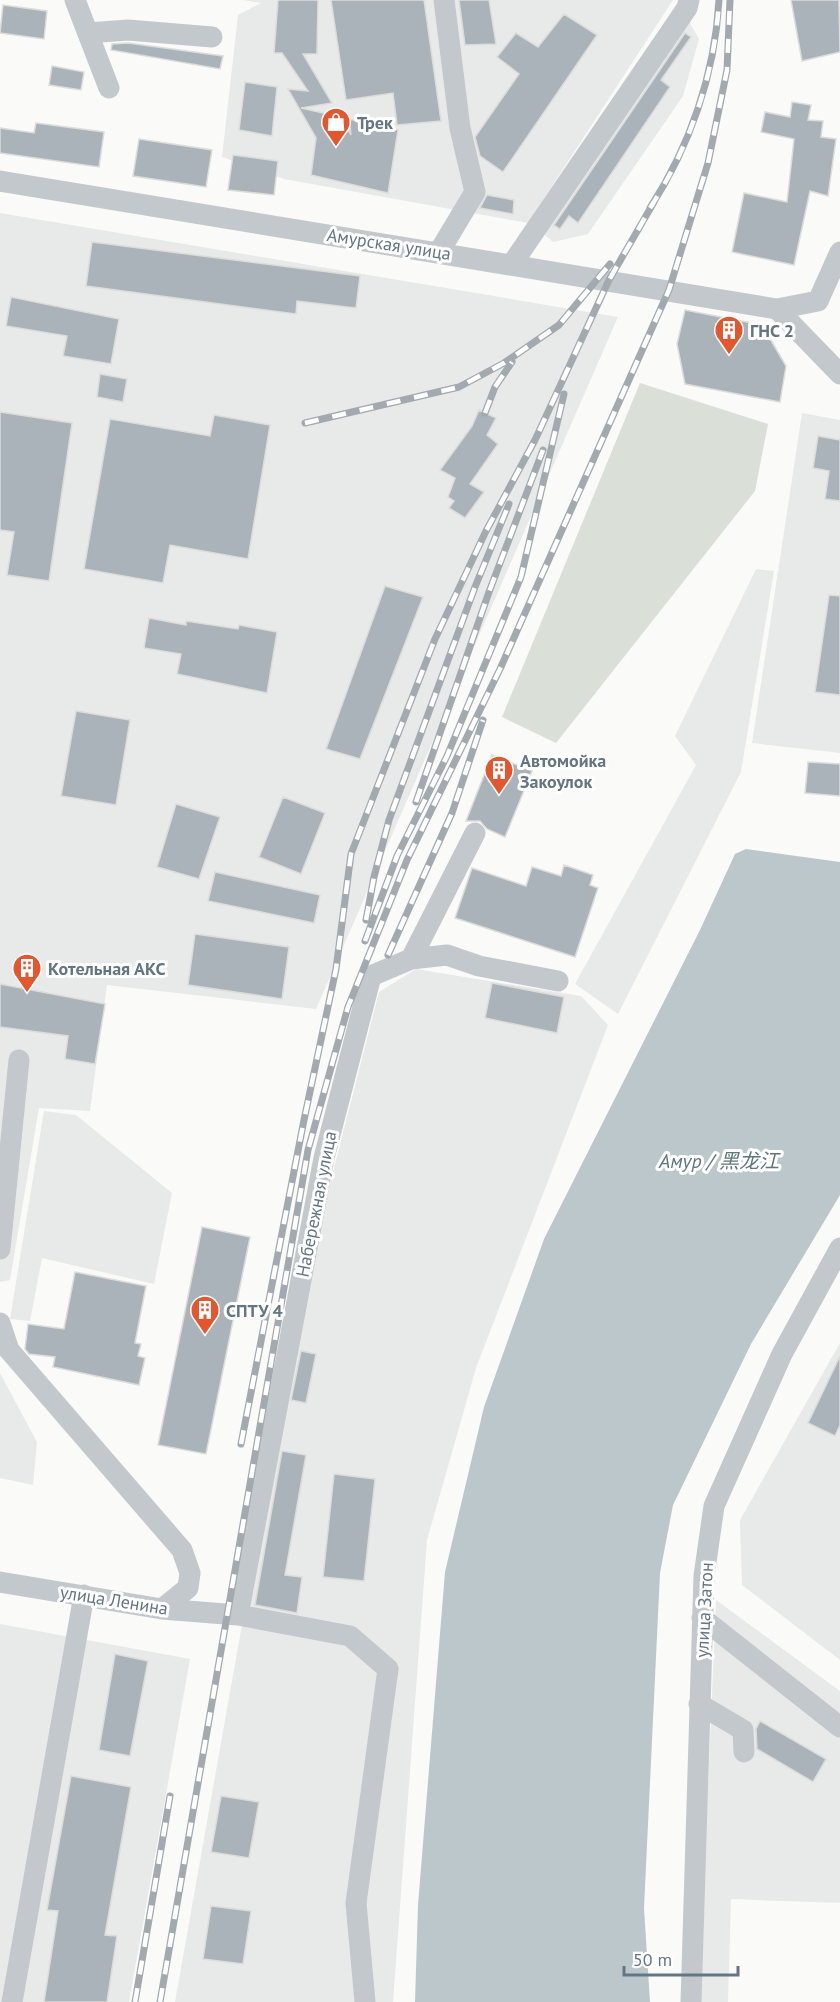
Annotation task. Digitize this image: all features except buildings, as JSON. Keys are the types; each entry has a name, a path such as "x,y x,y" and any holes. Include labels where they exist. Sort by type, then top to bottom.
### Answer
{"street":[{"path":"75,0 109,88"},
{"path":"439,252 476,192 460,128 444,0"},
{"path":"512,264 687,8 689,0"},
{"path":"88,33 128,30 212,37"},
{"name":"Амурская улица","path":"0,181 777,309"},
{"path":"777,309 818,301 840,252"},
{"path":"777,309 840,374"},
{"path":"411,959 475,833"},
{"name":"Набережная улица","path":"233,1614 324,1158 371,976 411,959 447,955 479,966 558,981"},
{"path":"0,1249 19,1060"},
{"name":"улица Затон","path":"691,2002 702,1618 704,1576 714,1506 782,1354 840,1248"},
{"path":"0,1323 9,1350 182,1550 190,1573 188,1588 162,1609"},
{"name":"улица Ленина","path":"0,1582 162,1609 233,1614 350,1636 388,1669 357,1903 365,2002"},
{"path":"12,2002 84,1595"},
{"path":"702,1618 840,1727"},
{"path":"699,1704 743,1730 744,1752"}],"shaded area":[{"path":"243,0 673,0 528,223 284,179 222,157 238,15 261,3"},
{"path":"678,2 699,39 683,96 588,234 553,242 532,224"},
{"path":"0,213 618,317 316,1009 107,985 90,1111 39,1108 10,1280 0,1282"},
{"path":"640,383 768,424 755,491 556,743 502,717"},
{"path":"802,413 840,420 840,753 752,743"},
{"path":"756,569 774,571 741,772 618,1014 575,984 696,765 675,736"},
{"path":"416,969 581,996 608,1025 476,1368 427,1540 393,2002 175,2002 298,1309 379,992"},
{"path":"44,1111 76,1115 172,1193 154,1284 42,1258 30,1321 10,1319"},
{"path":"840,1343 840,1660 742,1585 740,1520"},
{"path":"0,1373 37,1442 33,1485 0,1478"},
{"path":"716,1600 840,1691 840,1903 731,1899 728,2002 699,2002"},
{"path":"0,1624 190,1659 129,2002 0,2002"}],"water":[{"name":"Амур / 黑龙江","path":"746,849 840,862 840,1195 751,1344 673,1505 660,1573 644,1908 650,2002 415,2002 418,1905 445,1572 484,1407 544,1239 700,930 735,854"}],"railway":[{"path":"650,208 677,160 698,108 712,55 719,0"},
{"path":"160,2002 308,1150 348,1007 407,860 500,669 669,290 708,163 727,70 730,0"},
{"path":"241,1444 336,969 351,854 435,639 486,531 535,440 609,280 654,202"},
{"path":"305,423 459,387 504,363 559,325 610,264"},
{"path":"485,413 495,387 512,362"},
{"path":"365,941 397,856 447,756 521,577 564,394"},
{"path":"416,802 489,592 543,450"},
{"path":"366,920 374,877 389,820 475,587 509,504"},
{"path":"388,955 452,813 483,720"},
{"path":"135,2002 170,1796"}],"place":[{"name":"Трек","path":"336,148"},
{"name":"ГНС 2","path":"729,356"},
{"name":"Автомойка Закоулок","path":"499,796"},
{"name":"Котельная АКС","path":"27,994"},
{"name":"СПТУ 4","path":"205,1336"}]}
